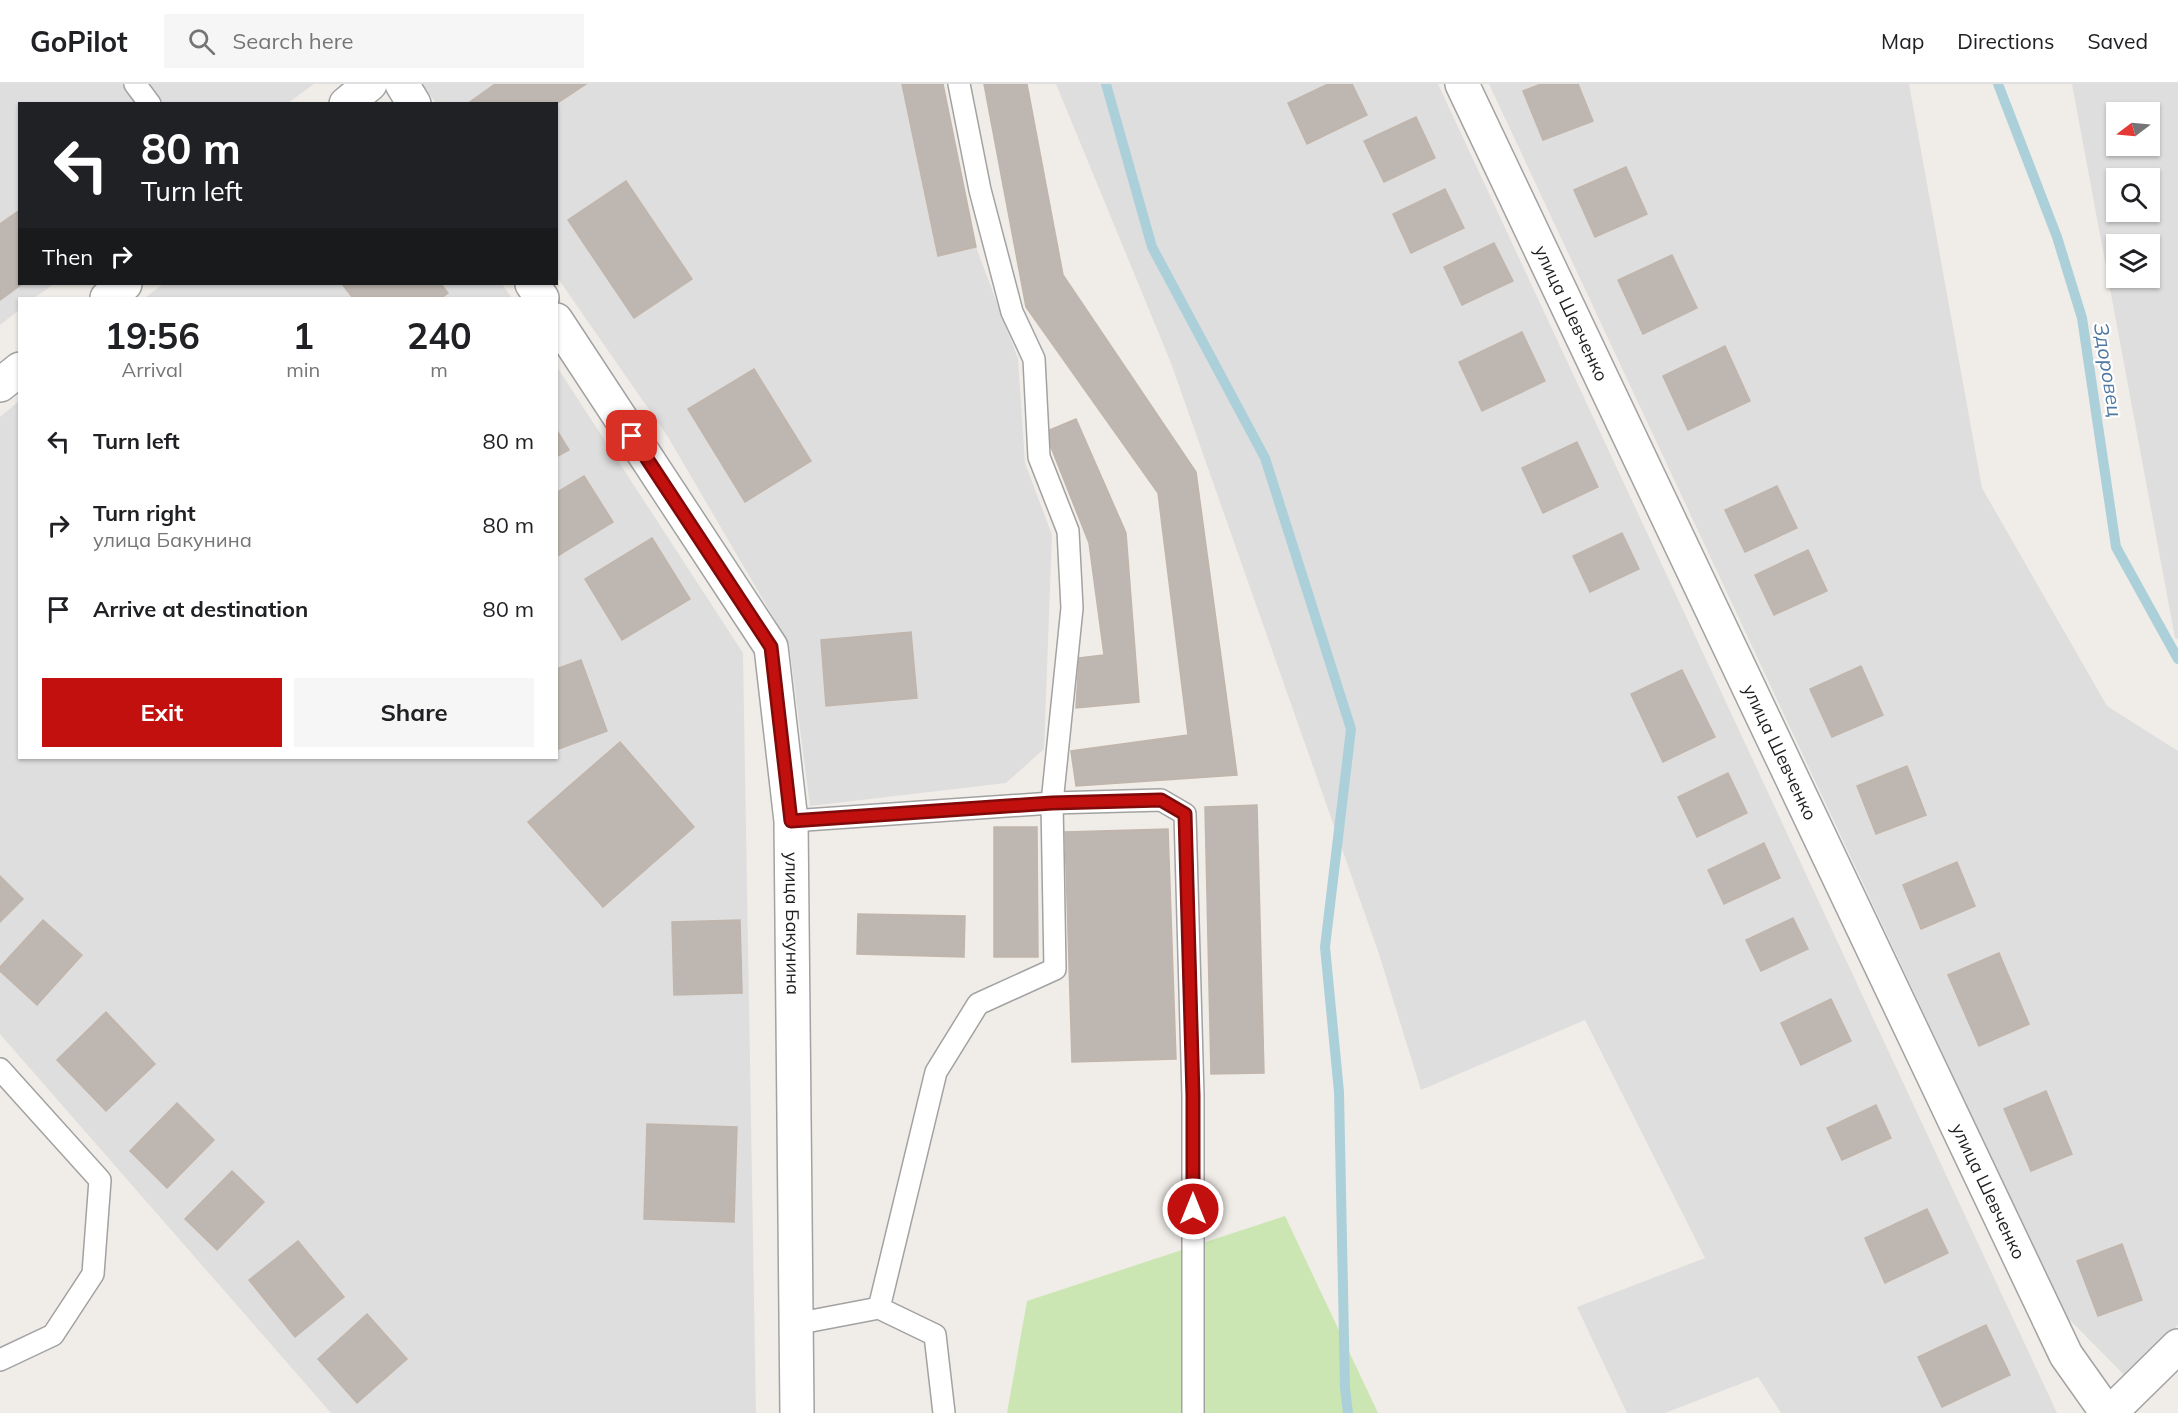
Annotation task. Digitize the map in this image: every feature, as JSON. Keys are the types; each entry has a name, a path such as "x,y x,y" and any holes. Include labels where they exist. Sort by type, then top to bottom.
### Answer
{"street":[{"path":"348,102 370,84"},
{"path":"402,84 413,102"},
{"name":"улица Шевченко","path":"1462,84 2066,1355 2108,1413"},
{"path":"108,297 124,285"},
{"name":"улица Бакунина","path":"558,323 771,647 791,821 797,1413"},
{"path":"0,385 18,371"},
{"path":"2108,1413 2178,1346"}],"lane":[{"path":"135,84 148,102"},
{"path":"879,1308 936,1072 978,1004 1054,969 1052,803 1072,608 1068,531 1039,457 1034,359 1012,312 980,190 959,84"},
{"path":"791,821 1052,803 1161,800 1185,814 1193,1096 1194,1413"},
{"path":"0,1069 100,1180 93,1274 53,1335 0,1360"},
{"path":"795,1324 879,1308 935,1335 944,1413"}],"shaded area":[{"path":"0,84 314,84 289,102 18,102 18,285 53,285 35,297 18,297 18,311 0,325"},
{"path":"422,84 902,84 938,256 976,247 1018,359 1025,463 1052,535 1044,749 1006,783 810,806 789,644 668,437 558,278 558,102 435,102"},
{"path":"1056,84 1438,84 2057,1413 1781,1413 1758,1377 1665,1413 1627,1413 1577,1307 1705,1258 1585,1020 1421,1090 1379,954 1171,363"},
{"path":"1489,84 1909,84 1982,488 2107,706 2178,751 2178,1324 2137,1388 2065,1315"},
{"path":"2072,84 2178,84 2178,639 2175,638 2110,288 2160,288 2160,234 2106,234 2106,267"},
{"path":"162,285 503,285 511,297 146,297"},
{"path":"558,369 743,653 756,1413 331,1413 0,1034 0,417 18,402 18,759 558,759"}],"green space":[{"path":"1285,1216 1378,1413 1007,1413 1027,1301"}],"building":[{"path":"495,84 586,84 558,103 470,102"},
{"path":"902,84 943,84 976,247 938,256"},
{"path":"984,84 1027,84 1063,275 1196,472 1237,775 1076,786 1071,751 1188,735 1158,493 1026,307"},
{"path":"1328,84 1352,84 1367,115 1307,144 1288,103"},
{"path":"1541,84 1578,84 1593,121 1543,140 1523,91"},
{"path":"1416,117 1435,158 1384,182 1364,141"},
{"path":"1626,167 1647,214 1595,237 1574,190"},
{"path":"626,181 692,279 634,318 568,220"},
{"path":"1445,189 1464,228 1411,253 1393,214"},
{"path":"18,211 18,285 21,285 0,300 0,224"},
{"path":"1494,243 1513,281 1462,305 1444,267"},
{"path":"1672,255 1697,308 1643,334 1618,280"},
{"path":"343,285 442,285 448,293 442,297 352,297"},
{"path":"1522,332 1545,381 1482,411 1459,362"},
{"path":"1725,346 1750,401 1688,430 1663,376"},
{"path":"754,369 811,461 745,502 688,409"},
{"path":"1076,419 1126,533 1139,702 1076,708 1079,658 1104,655 1089,543 1045,432"},
{"path":"558,432 569,450 558,456"},
{"path":"1577,442 1598,487 1543,513 1522,468"},
{"path":"584,476 613,522 558,556 558,492"},
{"path":"1777,486 1797,528 1745,552 1725,510"},
{"path":"1622,533 1639,569 1590,592 1573,556"},
{"path":"652,538 690,599 622,640 585,579"},
{"path":"1808,550 1827,591 1774,615 1755,575"},
{"path":"911,632 917,698 826,706 821,640"},
{"path":"581,660 607,731 558,749 558,668"},
{"path":"1861,666 1883,715 1832,737 1810,689"},
{"path":"1682,670 1715,737 1663,762 1631,694"},
{"path":"620,742 694,827 603,907 528,822"},
{"path":"1907,766 1926,815 1876,834 1857,786"},
{"path":"1728,773 1747,813 1697,837 1678,797"},
{"path":"1257,805 1264,1073 1211,1074 1205,807"},
{"path":"994,827 1037,827 1038,957 994,957"},
{"path":"1168,829 1176,1059 1072,1062 1065,832"},
{"path":"1764,843 1780,878 1724,904 1708,870"},
{"path":"1957,862 1975,906 1921,929 1903,885"},
{"path":"0,876 23,899 0,922"},
{"path":"858,914 965,916 964,957 857,954"},
{"path":"1793,918 1808,949 1761,971 1746,940"},
{"path":"43,920 82,955 37,1005 0,971 0,967"},
{"path":"740,920 742,993 674,995 672,922"},
{"path":"1999,953 2029,1024 1979,1046 1948,975"},
{"path":"1831,999 1851,1041 1801,1065 1781,1023"},
{"path":"106,1012 155,1064 106,1111 57,1060"},
{"path":"2046,1091 2072,1154 2031,1171 2004,1109"},
{"path":"177,1103 214,1140 167,1188 130,1151"},
{"path":"1876,1105 1891,1138 1842,1160 1827,1128"},
{"path":"647,1124 737,1127 734,1222 644,1219"},
{"path":"232,1171 264,1202 217,1250 185,1219"},
{"path":"1927,1209 1948,1253 1885,1283 1865,1238"},
{"path":"298,1241 344,1297 295,1337 249,1280"},
{"path":"2122,1244 2142,1300 2098,1316 2077,1261"},
{"path":"367,1314 407,1359 357,1403 318,1359"},
{"path":"1986,1325 2010,1375 1942,1407 1918,1357"}],"waterway":[{"path":"1106,84 1152,247 1265,458 1351,729 1325,947 1339,1092 1345,1388 1348,1413"},
{"name":"Здоровец","path":"1998,84 2057,237 2082,318 2116,547 2178,659"}],"route":[{"path":"632,436 771,647 791,821 1052,803 1161,800 1185,814 1193,1096 1193,1209"}]}
